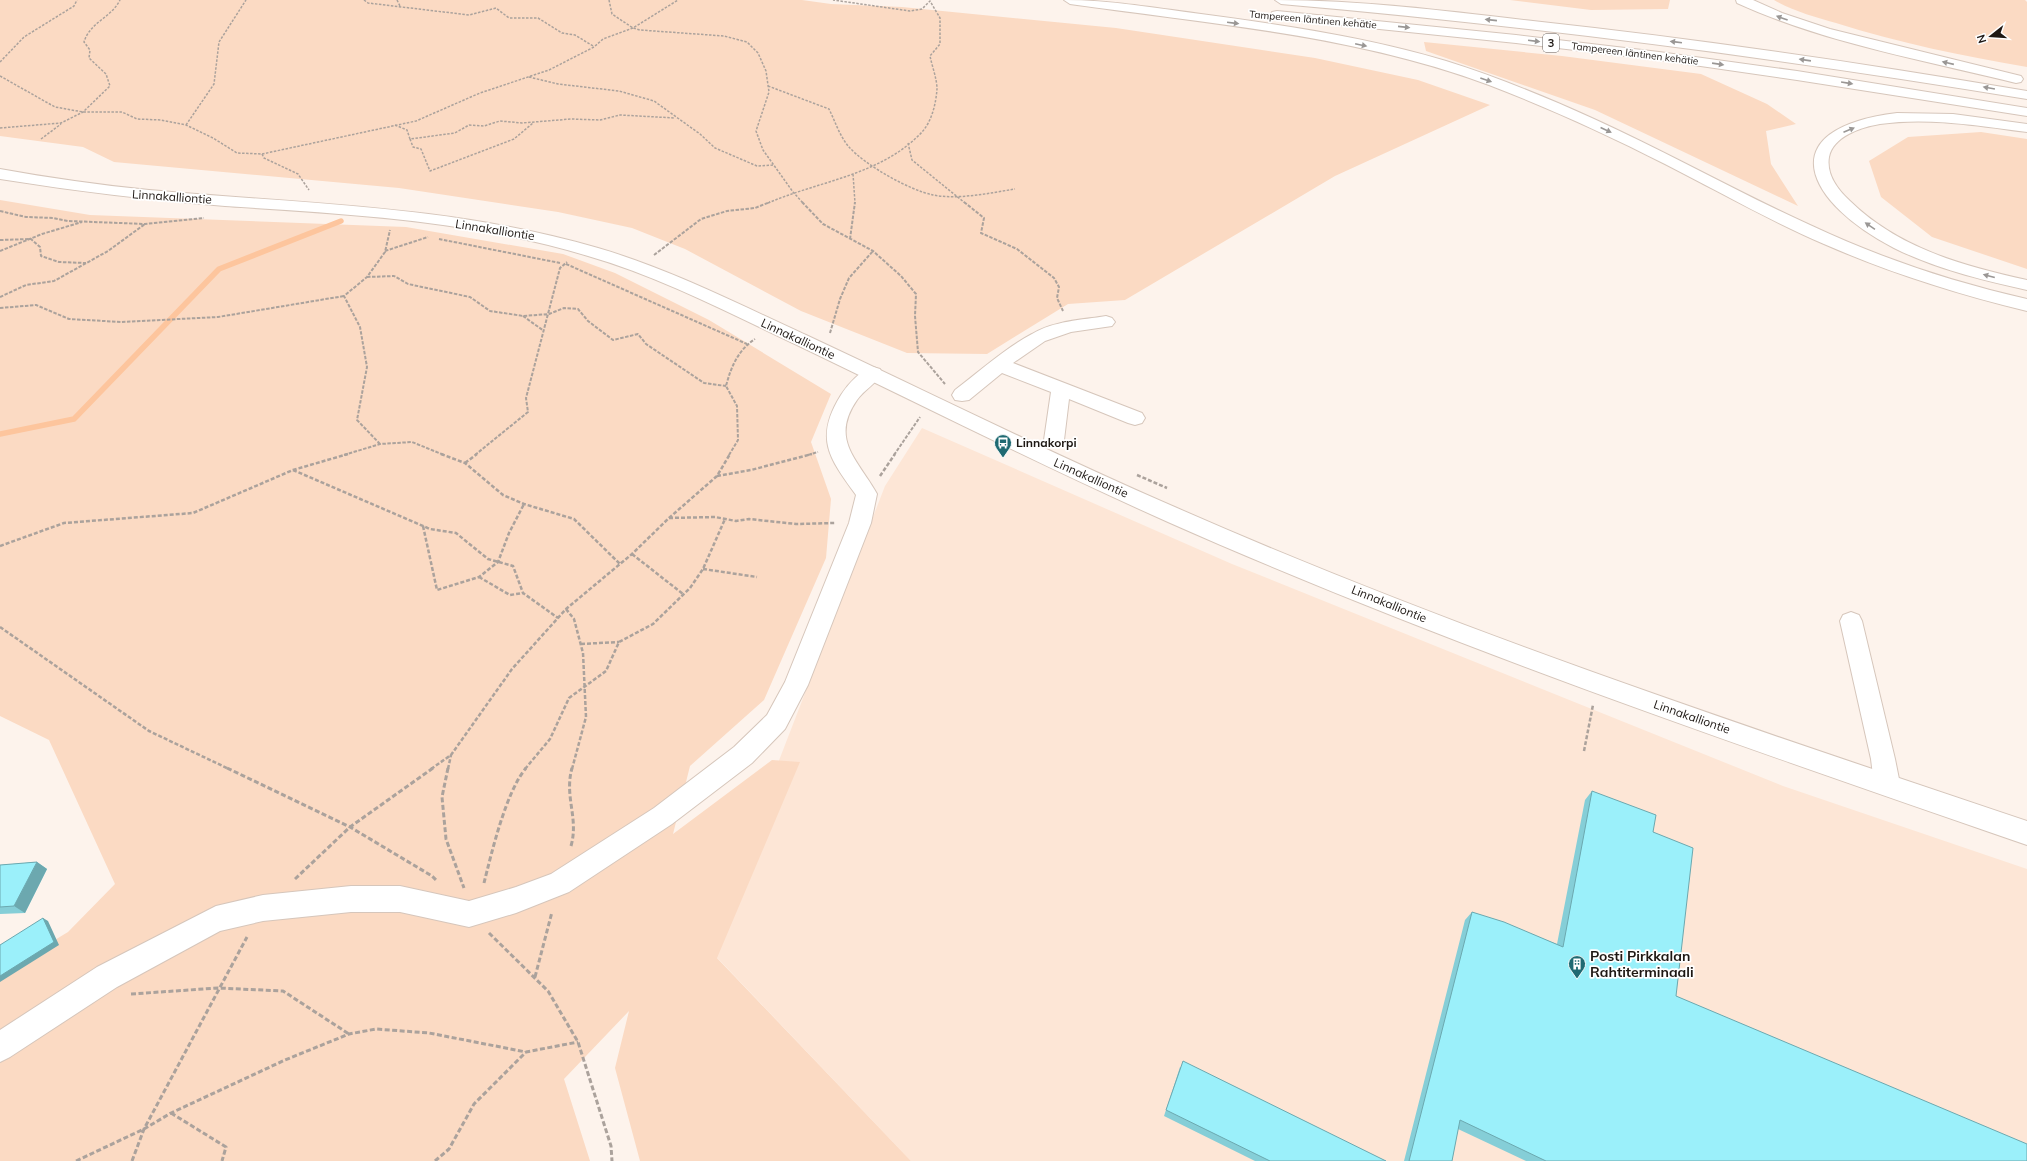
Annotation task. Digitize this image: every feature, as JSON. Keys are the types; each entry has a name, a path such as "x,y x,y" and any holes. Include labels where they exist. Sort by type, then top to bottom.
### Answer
{"main road":[{"name":"Tampereen läntinen kehätie","path":"1071,0 1253,13 1476,34 1601,48 1779,73 2027,112"},
{"path":"1071,0 1294,31 1379,49 1456,70 1489,81 1586,120 1804,230 1856,252 1944,284 2027,304"},
{"name":"Tampereen läntinen kehätie","path":"1281,0 1394,10 1600,32 1916,76 2027,95"},
{"path":"1742,0 1777,16 1845,38 2027,81"},
{"path":"2027,128 1921,118 1878,120 1853,128 1830,140 1824,148 1821,158 1824,179 1832,191 1853,214 1871,227 1914,251 1972,272 2027,285"},
{"name":"Linnakalliontie","path":"0,174 105,191 407,217 508,230 581,248 648,270 873,373 1019,445 1275,559 1496,647 1590,682 2027,833"},
{"path":"962,395 1039,337 1069,327 1106,322"},
{"path":"1000,365 1135,418"},
{"path":"0,1047 107,977 216,919 264,908 351,899 400,899 473,912 516,900 560,883 663,816 743,755 776,722 799,678 860,523 868,494 844,464 834,432 839,414 849,396 873,373"},
{"path":"1054,440 1060,389"},
{"path":"1851,621 1883,759 1887,784"}],"path":[{"path":"0,62 27,34 74,6 77,0"},
{"path":"41,139 61,123 83,112 110,86 110,78 105,71 89,58 90,50 84,42 85,33 117,8 120,0"},
{"path":"186,126 214,84 219,42 246,0"},
{"path":"364,0 368,3 469,15 496,8 509,18 538,18 562,33 575,35 594,47"},
{"path":"397,0 401,7"},
{"path":"609,0 612,14 633,28 724,36 747,42 758,53 766,71 769,92 756,131 763,150 793,192 823,224 873,252 901,276 916,294 915,316 918,352 946,384"},
{"path":"0,76 55,107 83,112 122,112 137,119 161,120 186,126 213,138 237,153 262,154 416,121 436,114 480,93 549,70 594,47 603,39 633,28 678,0"},
{"path":"653,256 701,219 727,211 755,208 793,192 871,167 908,143 923,131 934,109 937,87 930,56 940,44 940,18 930,2 922,9 910,11 833,0"},
{"path":"527,77 558,84 620,91 654,101 675,118 700,134 715,148 757,166 774,165"},
{"path":"768,85 829,109 848,146 871,167 933,195 975,196 1015,189"},
{"path":"410,139 455,133 469,125 484,126 500,121 534,122 571,119 600,120 620,114 675,118"},
{"path":"395,125 407,130 413,147 421,150 430,171 514,139 534,122"},
{"path":"0,128 61,123"},
{"path":"908,143 912,160 984,218 981,233 1017,249 1054,278 1059,287 1058,298 1069,327"},
{"path":"262,154 264,158 298,174 310,191"},
{"path":"850,238 855,209 853,174"},
{"path":"0,211 26,218 53,218 68,221 145,224 207,217"},
{"path":"0,251 86,221"},
{"path":"0,297 26,285 54,281 108,250 145,224"},
{"path":"0,308 36,305 69,319 121,322 218,317 344,296 367,277 385,252 390,229 383,229"},
{"path":"385,252 428,237 421,235"},
{"path":"436,238 565,264 747,344"},
{"path":"0,240 31,239 40,247 41,256 59,262 86,263"},
{"path":"465,463 528,412 526,398 560,268 573,258 581,248"},
{"path":"830,334 840,299 849,278 873,252"},
{"path":"367,277 394,276 408,284 470,297 490,311 523,316 549,314 564,308 578,309 588,321 613,340 638,334 646,344 704,383 726,386"},
{"path":"344,296 360,327 367,367 357,420 380,444"},
{"path":"523,316 544,332"},
{"path":"132,1161 144,1129 218,988 264,908 350,827 451,755 512,670 566,609 632,554 669,518 717,476 738,440 737,406 726,386 729,371 747,344 774,328"},
{"path":"868,494 920,416"},
{"path":"0,546 64,523 193,513 293,470 380,444 412,442 465,463 503,495 524,504 574,519 620,564"},
{"path":"717,476 766,466 838,447"},
{"path":"293,470 430,529 456,533 488,559 513,566 523,593 558,618"},
{"path":"423,526 437,590 479,577 498,562 509,533 524,504"},
{"path":"669,518 694,519 715,517 724,519 796,524 835,524"},
{"path":"581,644 619,642 653,624 683,594 703,569 724,519"},
{"path":"632,554 683,594"},
{"path":"703,569 757,577"},
{"path":"479,577 510,595 523,593"},
{"path":"534,977 575,833 568,782 586,716 583,653 574,619 566,609"},
{"path":"0,627 149,731 350,827 432,876 443,886"},
{"path":"473,912 494,844 518,778 550,739 569,698 606,671 619,642"},
{"path":"451,755 442,797 446,839 473,912 548,991 578,1042 611,1146 612,1161"},
{"path":"122,995 218,988 283,991 349,1034"},
{"path":"76,1161 144,1129 171,1112 285,1060 349,1034 376,1029 429,1033 526,1052 578,1042"},
{"path":"435,1161 449,1149 474,1104 526,1052"},
{"path":"171,1112 226,1147 222,1161"}],"shaded area":[{"path":"0,0 802,0 831,4 902,7 1116,28 1315,58 1418,80 1490,105 1335,176 1125,300 1068,304 987,354 907,353 801,311 685,249 632,228 558,212 399,188 114,162 83,147 0,136"},
{"path":"1510,0 1670,0 1668,9 1591,10"},
{"path":"1774,0 2025,0 2027,2 2027,67 1955,54 1883,37 1804,13"},
{"path":"1424,42 1562,56 1701,74 1767,104 1796,124 1766,131 1771,164 1798,206 1595,110 1426,51"},
{"path":"1981,132 2027,139 2027,269 1932,237 1881,197 1869,161 1908,137"},
{"path":"0,200 90,215 406,227 563,254 615,273 709,320 831,394 811,442 831,499 826,558 764,700 690,766 673,834 772,760 800,762 717,958 911,1161 640,1161 615,1068 629,1011 564,1079 590,1161 0,1161 0,973 68,932 115,884 49,740 0,716"},
{"path":"922,428 1232,564 1783,786 2027,869 2027,1161 911,1161 707,947 885,486"}],"building":[{"name":"Posti Pirkkalan Rahtiterminaali","path":"1592,791 1656,815 1653,832 1693,848 1676,996 2027,1144 2027,1161 1546,1161 1460,1120 1452,1161 1409,1161 1472,912 1504,922 1563,947"},
{"path":"37,862 14,906 0,907 0,865"},
{"path":"43,918 54,942 0,976 0,945"},
{"path":"1183,1061 1386,1161 1270,1161 1166,1110"}],"waterway":[{"path":"0,434 74,419 219,269 341,221"}],"place":[{"name":"Linnakorpi","path":"1003,458"},
{"name":"Posti Pirkkalan Rahtiterminaali","path":"1577,979"}]}
